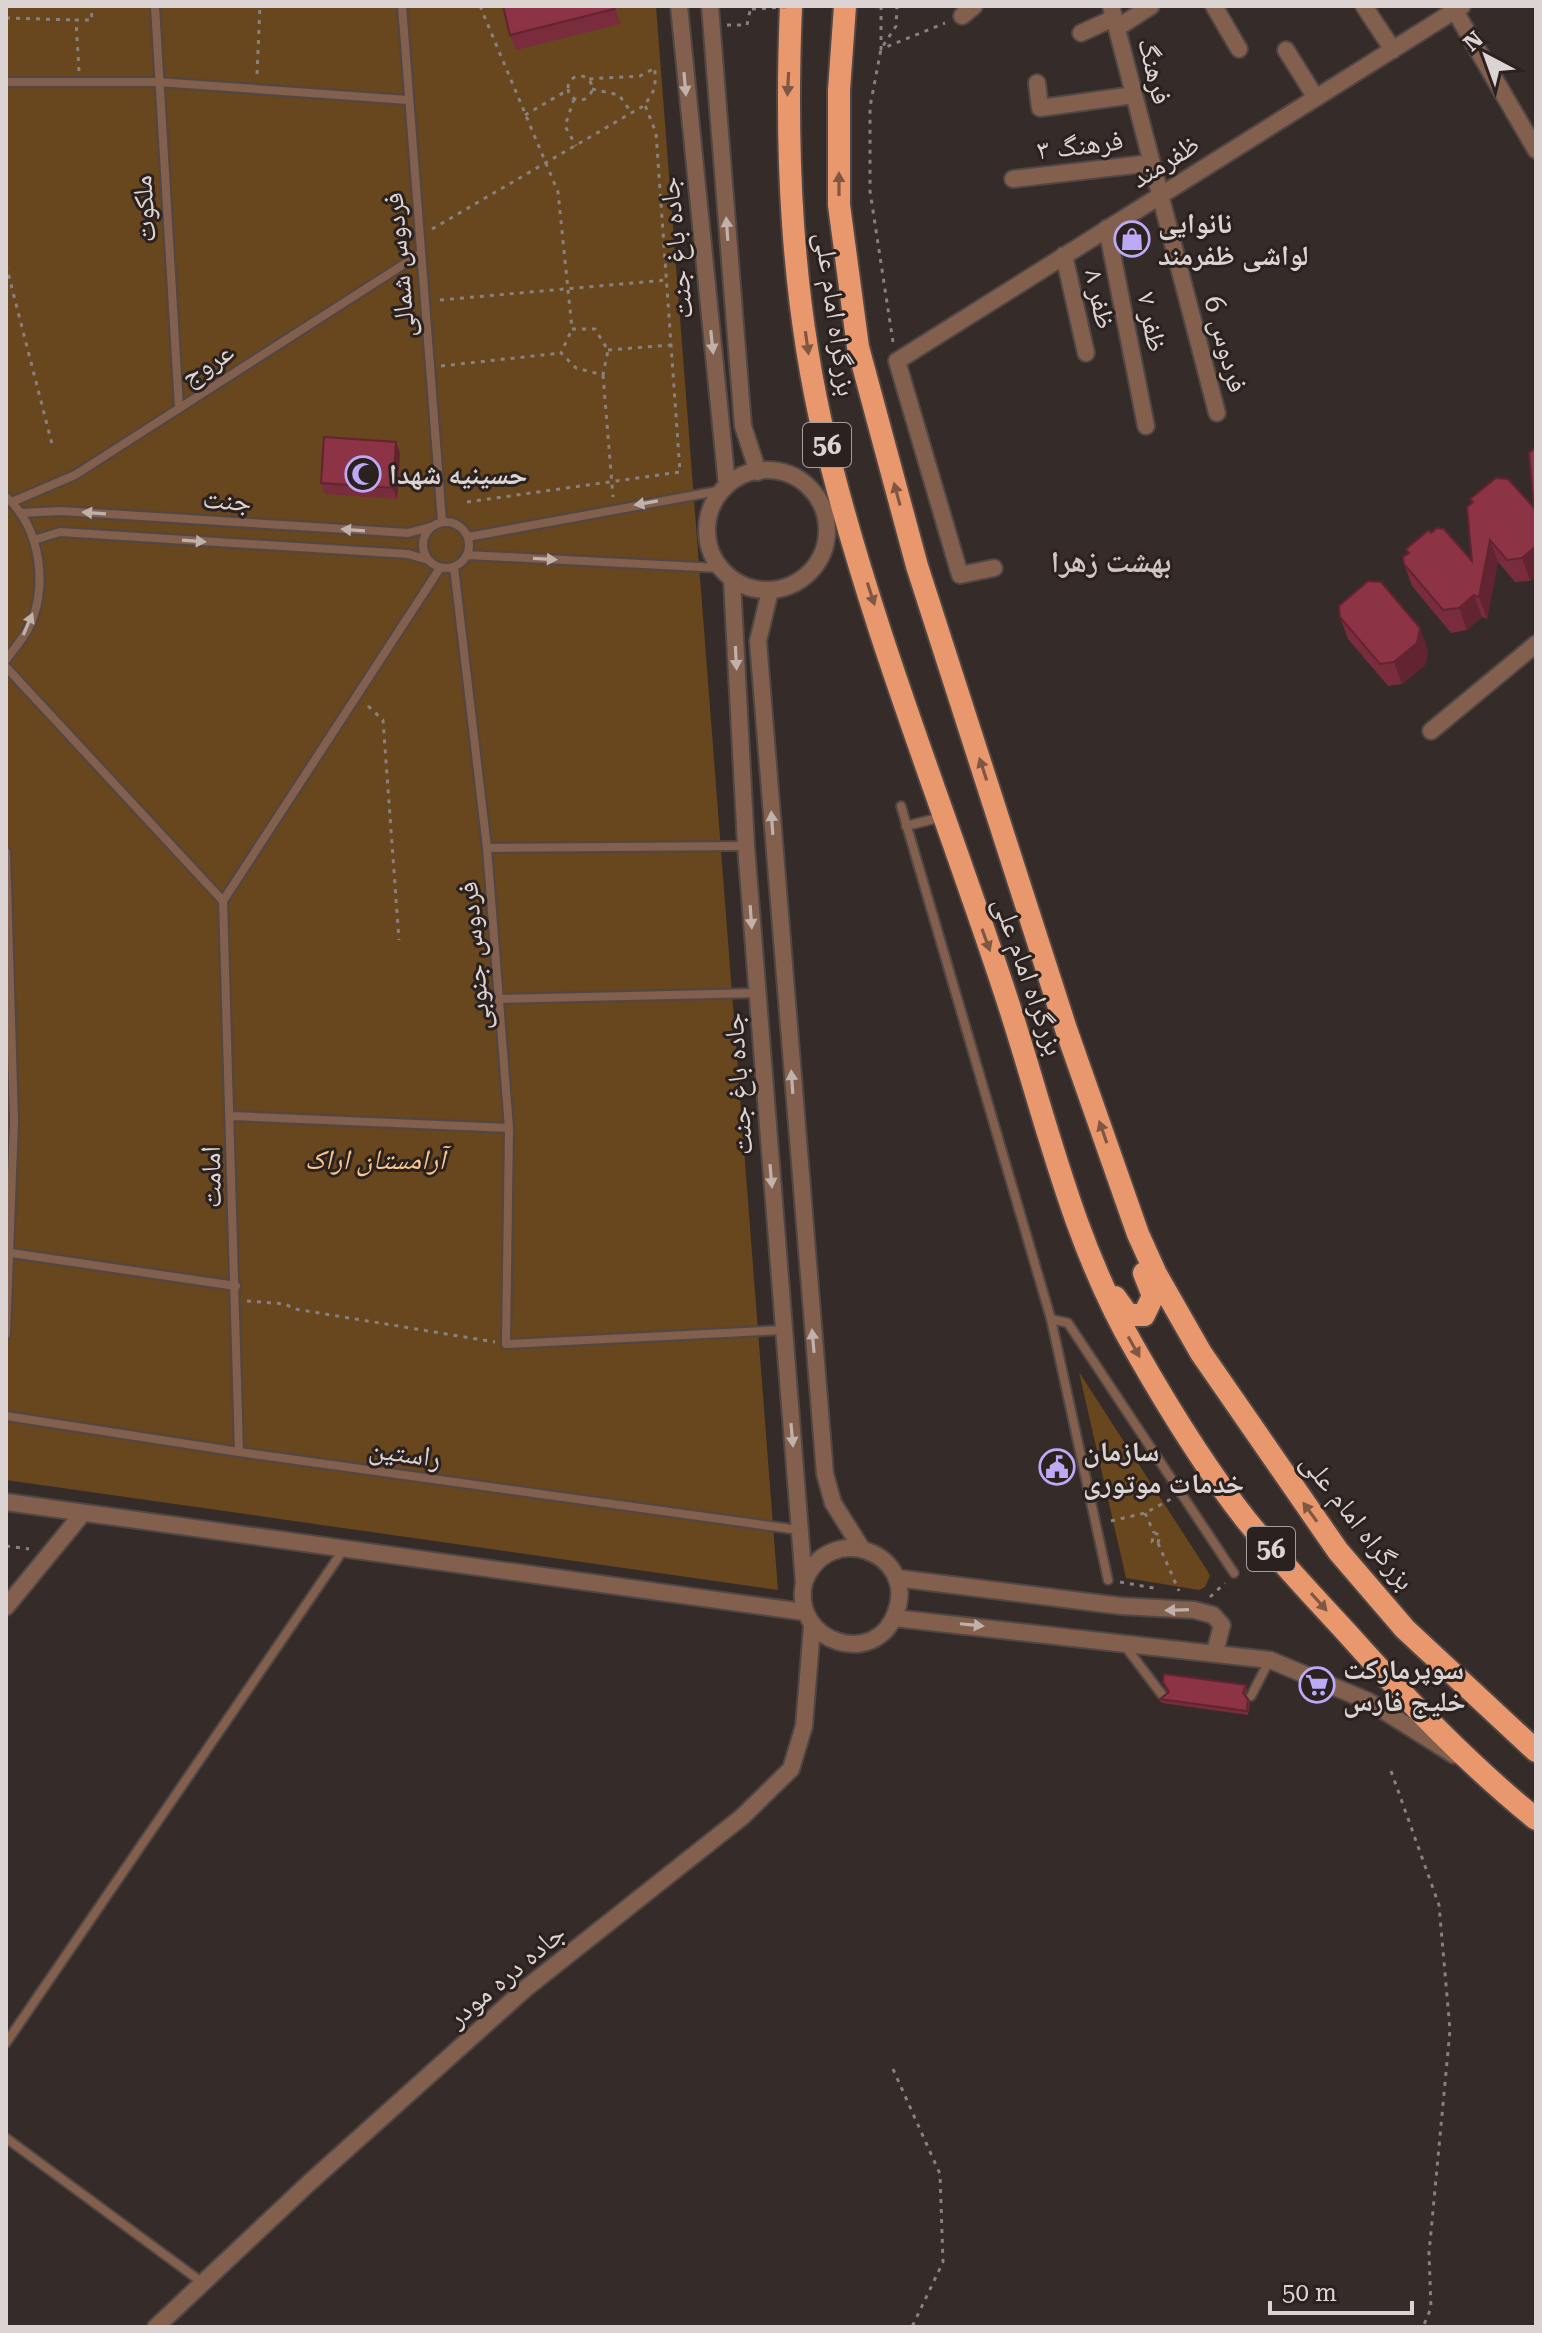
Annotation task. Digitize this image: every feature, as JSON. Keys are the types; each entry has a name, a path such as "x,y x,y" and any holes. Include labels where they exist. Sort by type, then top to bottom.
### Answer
{"highway":[{"name":"بزرگراه امام علی","path":"791,6 787,99 793,240 809,356 825,439 849,524 943,817 1004,990 1096,1271 1134,1348 1215,1478 1280,1559 1391,1682 1536,1819"},
{"name":"بزرگراه امام علی","path":"845,6 839,90 839,205 858,347 917,566 1066,1029 1128,1206 1156,1274 1201,1353 1338,1551 1405,1629 1536,1751"},
{"path":"1079,1225 1122,1309 1131,1316 1141,1316 1148,1311 1153,1296 1134,1243 1128,1206"}],"street":[{"name":"جاده باغ جنت","path":"679,6 725,488"},
{"name":"جاده باغ جنت","path":"710,6 743,426 758,472"},
{"path":"1081,33 1114,17 1151,6"},
{"path":"1214,6 1239,49"},
{"path":"1364,6 1393,50"},
{"path":"1459,8 1536,150"},
{"name":"ظفرمند","path":"897,361 1459,8"},
{"name":"فرهنگ","path":"1114,17 1160,195"},
{"path":"1286,50 1316,98"},
{"path":"1037,83 1040,108 1134,95"},
{"name":"فرهنگ ۳","path":"1013,179 1152,163"},
{"name":"فردوس 6","path":"1160,195 1217,413"},
{"name":"ظفر ۷","path":"1107,228 1146,426"},
{"name":"ظفر ۸","path":"1064,255 1086,353"},
{"path":"897,361 960,575 994,568"},
{"path":"758,472 781,472 801,481 820,502 827,524 822,552 810,571 792,585 770,591 747,587 732,580 719,568 709,548 707,525 711,508 725,488 758,472"},
{"name":"جاده باغ جنت","path":"732,580 746,846 804,1583"},
{"name":"جاده باغ جنت","path":"770,591 758,641 825,1474 833,1503 862,1549"},
{"path":"1431,731 1536,644"},
{"path":"768,1143 796,1141"},
{"path":"6,1502 344,1549 808,1620 836,1643 859,1644 880,1635 894,1618 899,1595 896,1578 883,1560 862,1549 839,1549 824,1556 811,1568 804,1583 808,1620"},
{"path":"6,1607 83,1513"},
{"path":"896,1578 1121,1606 1194,1610 1213,1615 1222,1625 1215,1652"},
{"path":"894,1618 1270,1660 1368,1701 1489,1777"},
{"name":"جاده دره مودر","path":"156,2327 525,1989 742,1817 791,1769 804,1726 808,1620"}],"lane":[{"name":"ملکوت","path":"155,6 179,408"},
{"name":"فردوس شمالی","path":"402,6 442,521"},
{"path":"6,82 158,82 408,100"},
{"name":"عروج","path":"9,499 75,475 420,254"},
{"path":"468,537 725,488"},
{"path":"6,660 29,628 40,585 34,540 9,499"},
{"name":"جنت","path":"20,513 61,511 408,533 430,527"},
{"path":"34,540 60,532 408,554 428,560 440,568 454,567 467,555 468,537 458,524 442,521 430,527 422,543 428,560"},
{"path":"467,555 719,568"},
{"name":"فردوس جنوبی","path":"454,567 487,848 509,1128 506,1344"},
{"path":"6,667 223,901 440,568"},
{"path":"901,806 1051,1319 1108,1580"},
{"path":"906,826 943,817"},
{"path":"487,848 746,846"},
{"path":"6,852 11,1253 6,1334"},
{"name":"امامت","path":"223,901 232,1116 239,1452"},
{"path":"500,999 757,993"},
{"path":"232,1116 509,1128"},
{"path":"11,1253 236,1286"},
{"path":"1051,1319 1068,1323 1234,1573"},
{"path":"506,1344 783,1330"},
{"name":"راستین","path":"6,1416 239,1452 799,1530"},
{"path":"6,2043 344,1549"},
{"path":"1125,1645 1163,1696"},
{"path":"1251,1696 1270,1660"},
{"path":"6,2138 203,2283"}],"path":[{"path":"6,18 92,20 91,6"},
{"path":"256,89 260,6"},
{"path":"480,6 558,192 572,329 561,353"},
{"path":"747,25 752,8 802,6"},
{"path":"881,6 881,49 870,107 870,191 885,306 897,361"},
{"path":"881,49 896,26 897,6"},
{"path":"881,49 968,11"},
{"path":"76,20 80,82"},
{"path":"419,237 645,105 655,88 655,68 640,76 573,78 568,90 525,115"},
{"path":"588,79 592,89"},
{"path":"574,99 586,99 592,89"},
{"path":"592,89 619,95 631,112"},
{"path":"568,90 574,99"},
{"path":"574,99 565,126 576,146"},
{"path":"467,502 680,472 656,133 645,105"},
{"path":"6,265 53,448"},
{"path":"424,302 667,280"},
{"path":"572,329 595,329 608,350 603,375 614,508"},
{"path":"608,350 671,345"},
{"path":"429,367 561,353"},
{"path":"561,353 576,368 603,375"},
{"path":"356,696 383,720 399,940"},
{"path":"236,1301 285,1304 295,1309 506,1344"},
{"path":"1095,1525 1145,1513 1180,1494"},
{"path":"1108,1580 1180,1592 1158,1543 1161,1538 1154,1533 1145,1513"},
{"path":"6,1546 49,1552"},
{"path":"1210,1598 1234,1573"},
{"path":"1391,1771 1439,1905 1450,2030 1429,2253 1431,2308 1423,2327"},
{"path":"893,2069 940,2174 943,2262 912,2327"}],"green space":[{"name":"آرامستان اراک","path":"6,6 656,6 778,1590 6,1480"},
{"path":"1079,1372 1207,1570 1210,1576 1205,1587 1199,1590 1126,1578"}],"building":[{"path":"503,6 614,6 614,9 510,35"},
{"name":"حسینیه شهدا","path":"324,437 396,442 393,488 321,483"},
{"path":"1536,447 1536,546 1522,558 1507,560 1490,540 1479,597 1474,595 1459,608 1443,610 1404,564 1403,557 1409,553 1406,549 1429,530 1431,533 1437,528 1444,529 1472,561 1467,507 1473,502 1470,499 1496,478 1508,479 1534,508 1529,453"},
{"path":"1368,581 1381,582 1420,628 1417,643 1394,662 1380,664 1340,617 1339,606"},
{"path":"1164,1674 1246,1685 1243,1693 1248,1699 1247,1711 1160,1699 1169,1692 1163,1682"}],"place":[{"name":"نانوایی لواشی ظفرمند","path":"1132,239"},
{"name":"حسینیه شهدا","path":"363,474"},
{"name":"سازمان خدمات موتوری","path":"1057,1467"},
{"name":"سوپرمارکت خلیج فارس","path":"1317,1685"}],"district":[{"name":"بهشت زهرا","path":"1111,561"}]}
